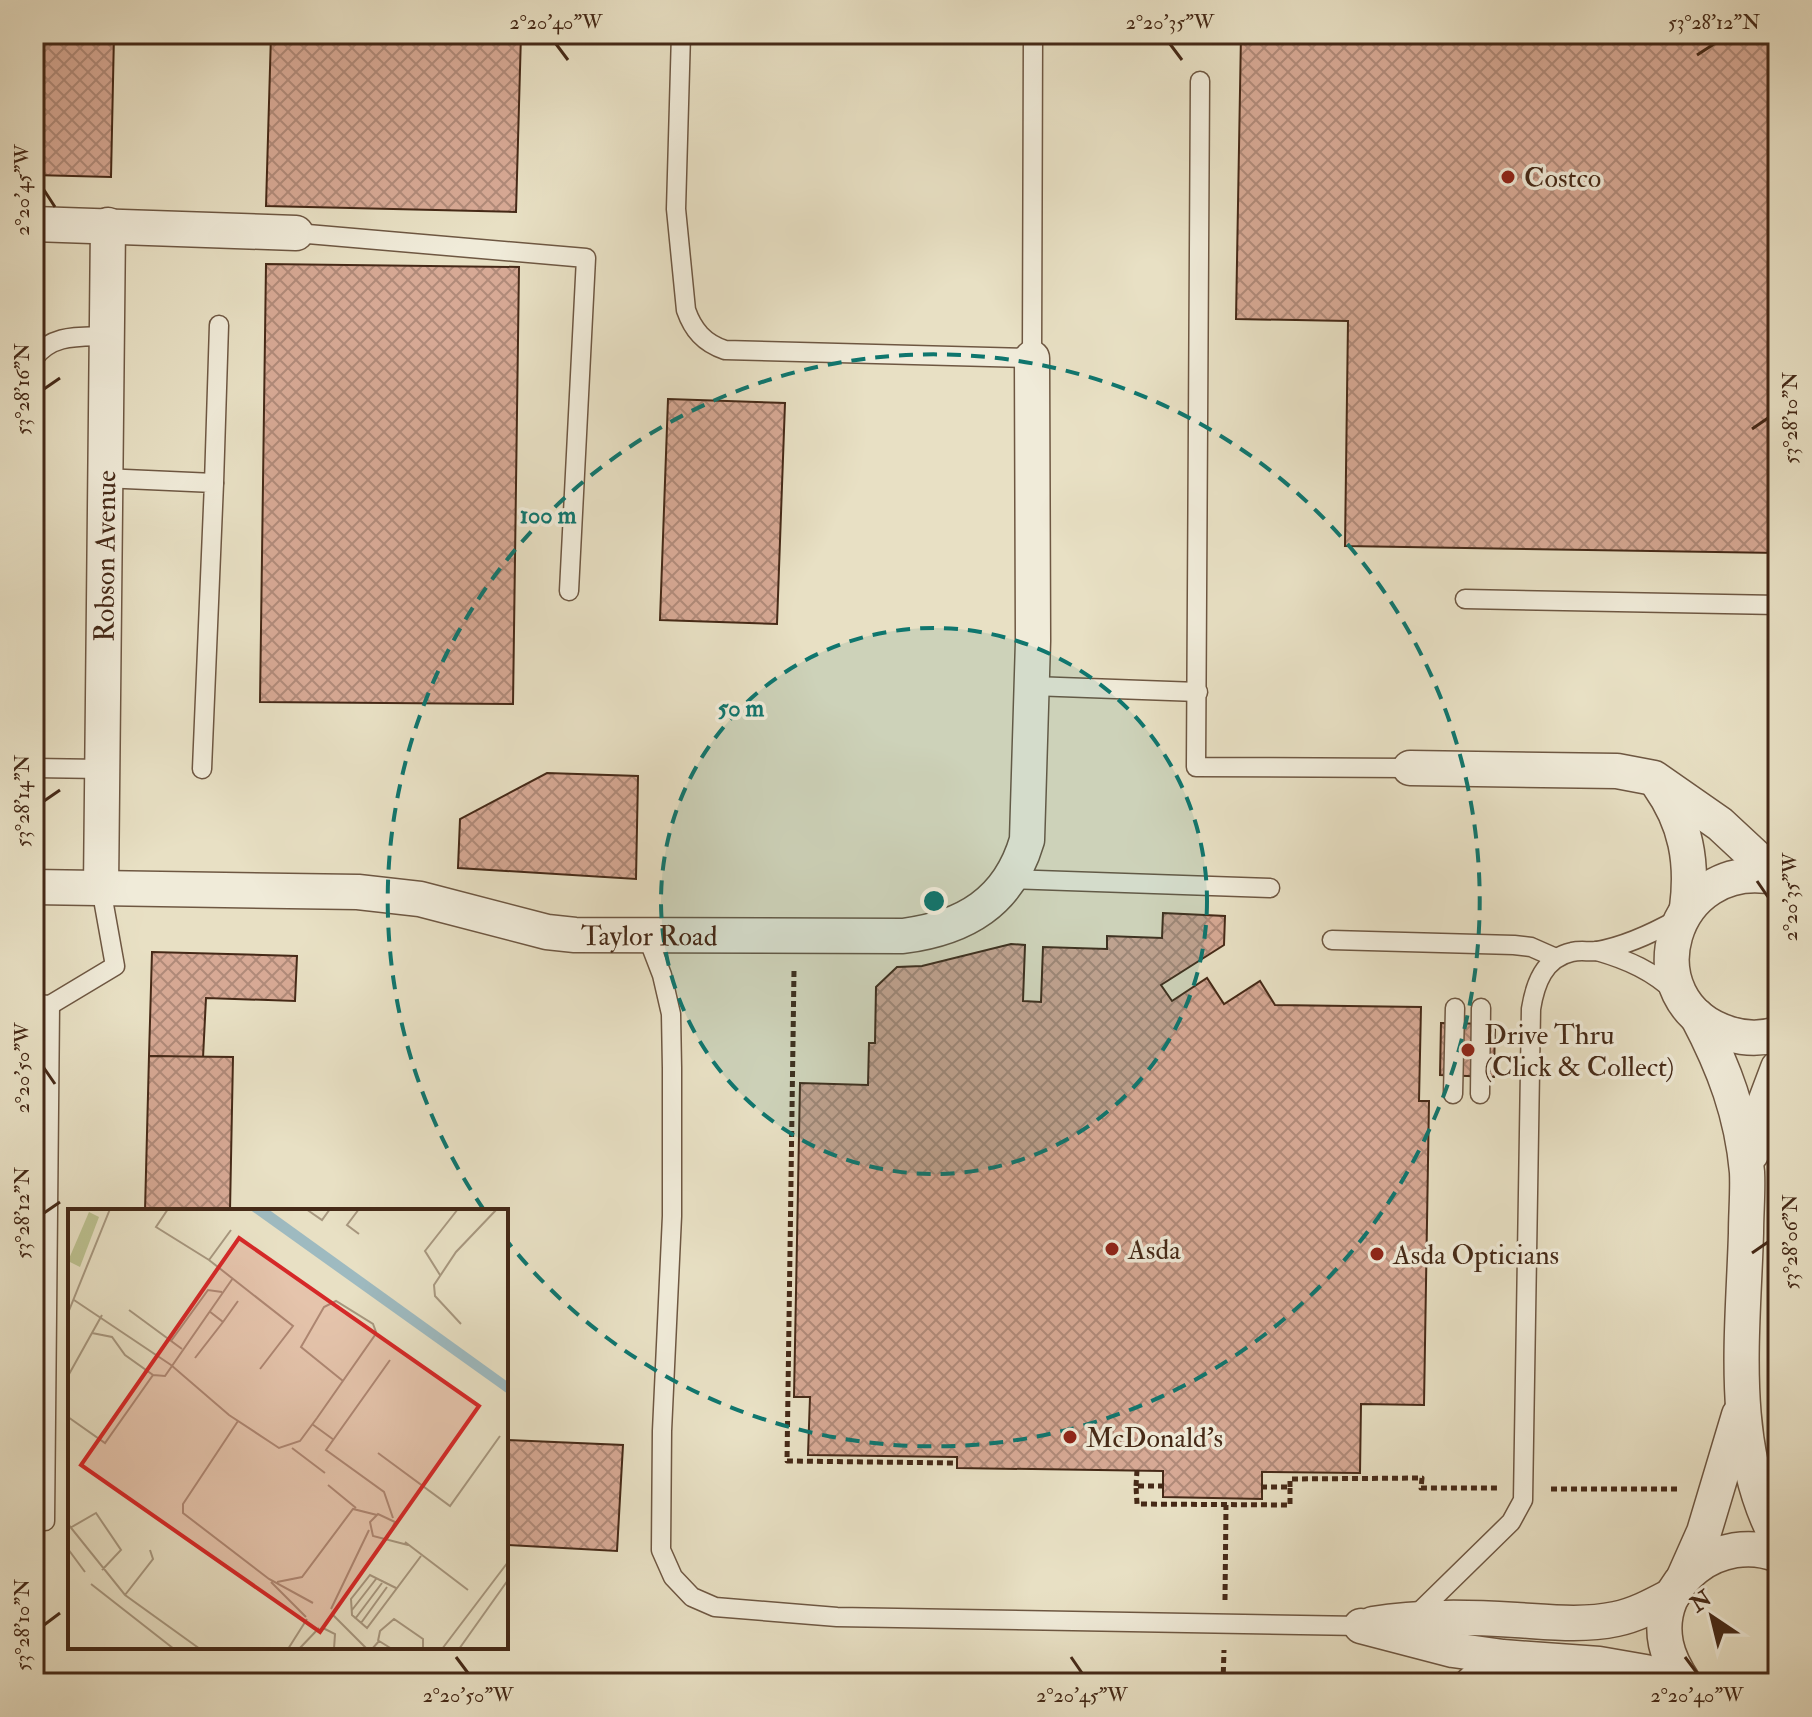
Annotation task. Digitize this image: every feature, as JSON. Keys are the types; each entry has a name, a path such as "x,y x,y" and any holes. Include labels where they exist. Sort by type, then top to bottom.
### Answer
{"street":[{"path":"34,224 296,233"},
{"name":"Robson Avenue","path":"101,888 108,225"},
{"name":"Taylor Road","path":"34,887 358,892 420,899 547,932 575,935 903,936 925,933 969,917 991,902 1011,879 1027,840 1033,641 1032,358"},
{"path":"1410,768 1617,771 1654,778 1720,824 1777,877"},
{"path":"1654,778 1680,825 1691,877 1684,912 1673,938 1671,960 1675,981 1728,1078 1740,1119 1747,1174 1742,1403 1752,1475 1778,1540"},
{"path":"1684,912 1705,890 1727,878 1752,874 1777,877"},
{"path":"1690,1008 1718,1030 1741,1037 1766,1038 1778,1034"},
{"path":"1747,1174 1758,1121 1778,1068"},
{"path":"1682,1683 1665,1642 1665,1618 1704,1532 1742,1403"},
{"path":"1361,1626 1414,1617 1594,1622 1618,1619 1641,1612 1678,1586 1700,1562 1719,1553 1740,1548 1766,1550 1778,1555"},
{"path":"1361,1626 1453,1650 1623,1667 1682,1683"}],"lane":[{"path":"681,34 676,209 686,310 691,325 713,346 725,350 818,354 1032,358 1033,34"},
{"path":"1200,81 1196,767 1410,768"},
{"path":"296,233 586,258 569,591"},
{"path":"202,769 219,325"},
{"path":"34,358 59,338 106,336"},
{"path":"103,478 214,483"},
{"path":"1465,599 1778,605"},
{"path":"1032,686 1198,692"},
{"path":"34,768 102,769"},
{"path":"1011,879 1270,888"},
{"path":"34,1520 45,1521 42,1004 115,966 101,888"},
{"path":"1414,1617 1511,1522 1523,1500 1531,1009 1541,973 1556,958 1572,952 1596,951 1654,933 1684,912"},
{"path":"647,936 662,975 671,1014 672,1216 662,1431 661,1550 673,1577 692,1597 715,1607 837,1617 1361,1626"},
{"path":"1332,940 1514,945 1531,947 1556,958"},
{"path":"1596,951 1622,958 1644,969 1663,981 1690,1008"},
{"path":"1453,1094 1455,1008"},
{"path":"1480,1094 1481,1008"},
{"path":"1461,1683 1475,1670 1503,1657"}],"path":[{"path":"795,937 787,1461 957,1463"},
{"path":"1137,1470 1137,1504 1290,1505 1290,1487 1262,1487"},
{"path":"1136,1486 1164,1486"}],"building":[{"path":"34,34 114,34 111,177 34,175"},
{"path":"271,34 521,34 516,212 266,206"},
{"name":"Costco","path":"1241,34 1778,34 1778,553 1345,546 1348,321 1236,319"},
{"path":"266,264 519,267 513,704 260,702"},
{"path":"668,399 785,403 777,624 660,620"},
{"path":"547,773 638,776 636,879 458,868 460,819"},
{"name":"Asda","path":"1163,913 1225,916 1224,945 1161,985 1172,1001 1207,978 1224,1004 1260,981 1275,1005 1421,1007 1419,1101 1429,1101 1424,1405 1361,1404 1360,1473 1262,1472 1262,1499 1163,1497 1163,1471 957,1468 957,1457 808,1455 810,1397 794,1397 800,1083 868,1085 869,1043 875,1043 876,987 897,967 922,966 1011,944 1025,945 1023,1001 1041,1002 1043,947 1107,949 1107,936 1162,938"},
{"path":"152,952 297,956 295,1001 206,998 203,1058 149,1056"},
{"name":"Drive Thru (Click & Collect)","path":"1441,1023 1495,1024 1494,1077 1440,1075"},
{"path":"149,1056 233,1057 230,1209 145,1209"},
{"path":"508,1440 623,1445 617,1551 508,1545"}],"place":[{"name":"Costco","path":"1508,177"},
{"name":"Drive Thru (Click & Collect)","path":"1468,1050"},
{"name":"Asda","path":"1112,1249"},
{"name":"Asda Opticians","path":"1377,1254"},
{"name":"McDonald's","path":"1070,1437"}]}
